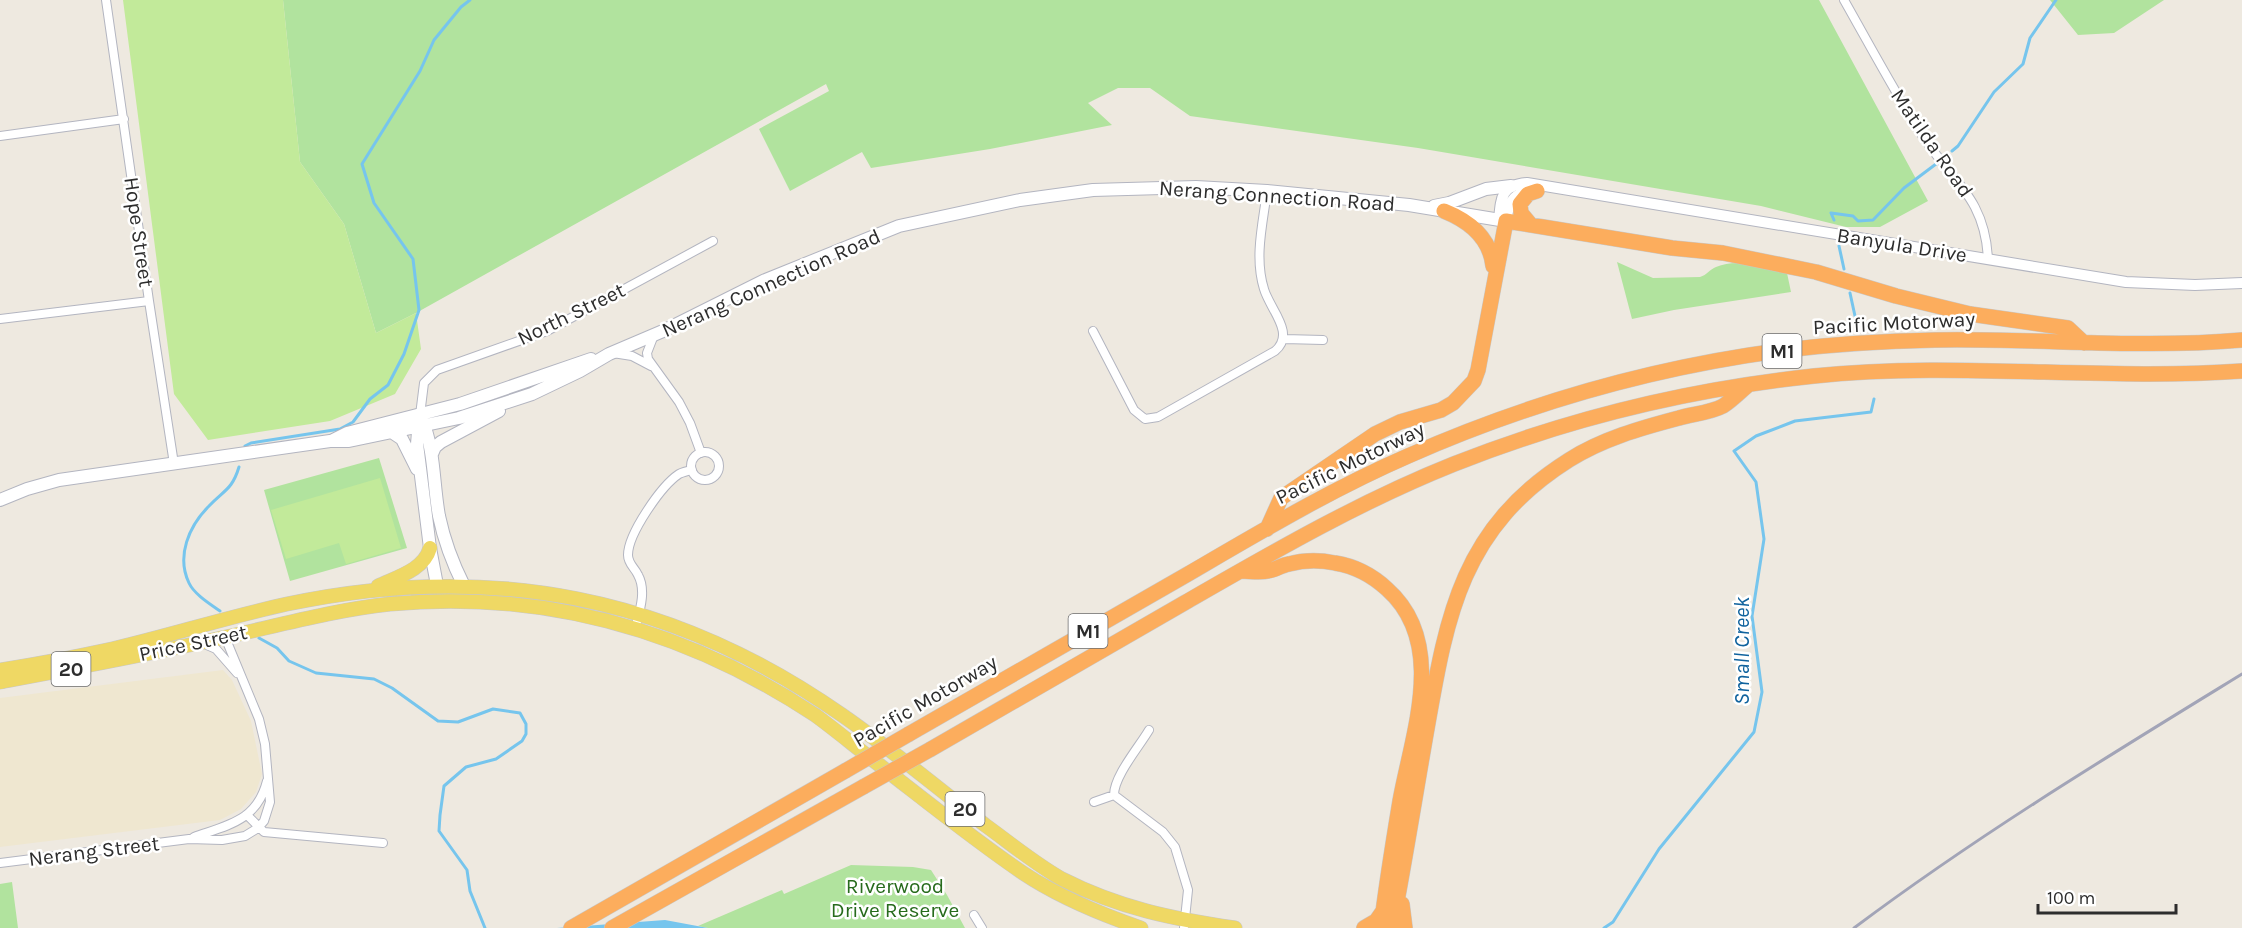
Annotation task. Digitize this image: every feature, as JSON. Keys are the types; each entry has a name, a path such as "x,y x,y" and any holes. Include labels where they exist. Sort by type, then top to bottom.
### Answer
{"highway":[{"path":"1531,225 1525,220 1520,207 1528,194 1537,191"},
{"path":"1444,211 1464,220 1478,231 1489,247 1493,266"},
{"path":"1502,221 1723,253 1816,272 1896,296 1970,314 2068,328 2084,343"},
{"path":"1493,284 1493,266 1502,221"},
{"path":"1267,528 1281,498 1375,434 1400,422 1441,410 1464,393 1474,381 1478,370 1502,221"},
{"name":"Pacific Motorway","path":"571,928 1267,528 1379,469 1488,423 1560,399 1667,371 1784,351 1848,344 1934,340 2178,343 2242,340"},
{"name":"Pacific Motorway","path":"612,928 1312,531 1397,489 1503,446 1608,413 1750,384 1843,373 1932,370 2146,375 2242,371"},
{"path":"1392,928 1443,639 1460,586 1489,534 1509,508 1531,487 1578,454 1636,430 1722,406 1750,384"},
{"path":"1240,571 1267,572 1289,564 1307,561 1346,565 1371,576 1392,593 1400,602 1415,629 1422,661 1421,692 1400,803 1381,928"},
{"path":"1401,880 1405,928"},
{"path":"1364,928 1376,921 1383,911"}],"main road":[{"path":"1424,207 1449,203 1486,189 1511,186"},
{"name":"Nerang Connection Road","path":"330,441 347,433 472,414 532,394 763,281 899,226 1020,200 1093,190 1196,187 1267,191 1424,207 1502,221"},
{"name":"Nerang Connection Road","path":"0,500 59,480 393,433 470,401 611,354"},
{"path":"432,454 441,442 532,394"},
{"name":"North Street","path":"421,423 432,454 439,515 444,536 464,586"},
{"name":"North Street","path":"421,423 417,444 437,585"},
{"path":"393,433 406,445 422,481"},
{"path":"365,591 415,568 428,556 430,548"},
{"path":"437,585 447,594 465,601"},
{"name":"20","path":"365,591 437,585 526,590 639,613 717,643 792,682 844,716 1025,855 1060,878 1136,910 1185,924 1235,928"},
{"name":"Price Street","path":"0,670 68,658 291,603 365,591"},
{"name":"20","path":"465,601 566,610 635,629 710,656 767,686 816,716 970,835 1025,874 1086,907 1141,928"},
{"name":"Price Street","path":"0,682 199,643 302,619 386,605 465,601"},
{"path":"170,633 213,630 225,637"}],"street":[{"name":"Hope Street","path":"106,0 148,301 174,464"},
{"name":"Matilda Road","path":"1844,0 1922,135 1972,201 1983,221 1988,243 1988,259"},
{"path":"0,136 124,119"},
{"name":"Banyula Drive","path":"1511,186 1527,183 2126,282 2195,285 2242,283"},
{"path":"1502,221 1502,199 1511,186"},
{"name":"Banyula Drive","path":"1502,221 1513,197 1522,192 1564,190"},
{"path":"1093,331 1134,410 1145,419 1158,417 1275,351 1282,344 1284,333 1266,298 1259,271 1267,191"},
{"name":"North Street","path":"421,423 424,383 437,370 547,331 713,241"},
{"path":"0,319 148,301"},
{"path":"654,334 647,355 652,366 679,402 701,453"},
{"path":"1284,339 1323,340"},
{"path":"611,354 632,356 652,366"},
{"path":"701,453 711,454 718,461 719,468 716,476 710,480 702,480 695,476 692,470 695,457 701,453"},
{"path":"635,629 642,590 638,574 629,563 631,541 644,518 672,480 684,471 692,470"},
{"path":"225,637 259,719 267,763 270,802 264,820 258,828"},
{"path":"199,643 216,649 234,668 245,686"},
{"path":"1114,795 1121,774 1149,730"},
{"path":"267,763 267,782 264,793 259,803 247,815 258,828 274,834 383,843"},
{"path":"1114,795 1163,832 1175,847 1188,890 1185,924"},
{"path":"1094,802 1114,795"},
{"name":"Nerang Street","path":"189,839 237,822 247,815"},
{"name":"Nerang Street","path":"0,863 189,839 222,840 246,836 258,828"},
{"path":"974,915 982,928"}],"shaded area":[{"path":"223,670 232,680 251,721 262,774 256,792 241,809 220,820 0,847 0,698"}],"green space":[{"path":"123,0 283,0 300,162 344,224 376,333 416,313 421,349 395,394 330,421 208,440 174,394"},
{"path":"283,0 1819,0 1928,201 1880,227 1846,227 1761,206 1418,148 1190,116 1150,88 1118,88 1088,103 1112,125 990,149 871,168 862,152 790,191 759,129 829,91 826,84 416,313 376,333 344,224 300,162"},
{"path":"2050,0 2164,0 2114,33 2078,35"},
{"path":"1617,262 1653,278 1700,277 1725,264 1752,264 1787,273 1791,292 1674,310 1632,319"},
{"path":"379,458 407,548 290,581 264,490"},
{"path":"380,478 401,548 346,564 339,543 286,559 271,510"},
{"name":"Riverwood Drive Reserve","path":"851,865 913,867 931,870 965,928 708,928 698,926 782,890 784,894"},
{"path":"12,882 18,928 0,928 0,884"}],"water":[{"path":"665,920 708,928 557,928"}],"waterway":[{"path":"245,446 251,443 340,429 353,422 370,399 388,385 404,354 419,310 413,259 374,203 362,164 420,71 434,40 461,7 470,0"},
{"name":"Small Creek","path":"1952,151 1958,146 1994,92 2023,64 2030,38 2056,0"},
{"name":"Small Creek","path":"1834,220 1831,213 1853,216 1858,221 1873,220 1904,188 1936,164"},
{"name":"Small Creek","path":"1839,246 1844,269"},
{"name":"Small Creek","path":"1850,293 1855,316"},
{"name":"Small Creek","path":"1604,928 1613,922 1659,849 1754,732 1762,692 1752,616 1764,539 1756,482 1734,451 1756,436 1795,421 1871,412 1874,399"},
{"path":"220,611 191,587 185,573 184,552 190,532 202,514 230,485 239,467"},
{"path":"259,638 277,648 289,661 316,673 374,679 392,688 438,721 458,722 493,709 520,713 526,724 526,734 522,741 496,759 466,767 444,786 439,831 467,870 470,891 485,928"}],"railway":[{"path":"1854,928 1996,828 2242,674"}]}
